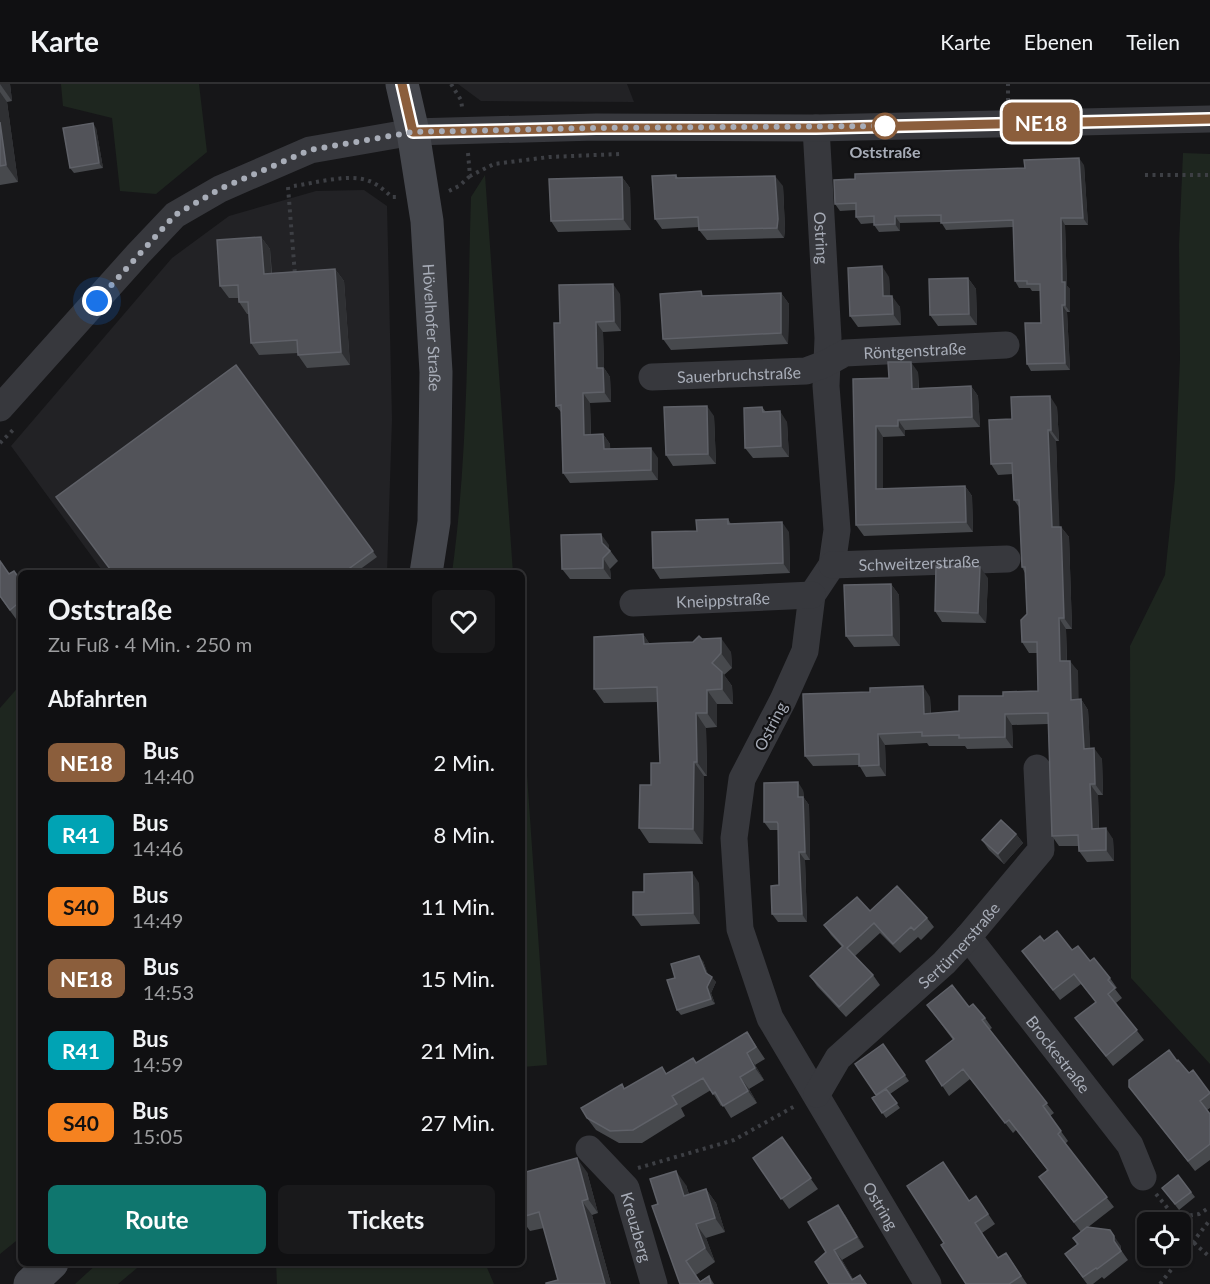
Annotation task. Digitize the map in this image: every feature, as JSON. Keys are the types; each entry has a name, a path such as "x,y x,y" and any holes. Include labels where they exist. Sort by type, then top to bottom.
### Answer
{"main road":[{"name":"Hövelhofer Straße","path":"402,84 413,132 427,221 436,372 434,522 426,570"},
{"path":"30,1284 49,1266"}],"street":[{"path":"10,415 175,215 220,189 282,180 310,150 413,132 596,128 816,128 1210,118"},
{"name":"Ostring","path":"816,128 828,338 825,364 837,530 832,565 812,596 805,651 783,700 742,779 734,838 740,929 770,1018 928,1284"},
{"name":"Röntgenstraße","path":"825,364 845,353 1006,345"},
{"name":"Sauerbruchstraße","path":"652,377 806,371 825,364"},
{"name":"Schweitzerstraße","path":"832,565 1007,559"},
{"name":"Kneippstraße","path":"633,603 812,596"},
{"name":"Sertürnerstraße","path":"817,1094 838,1058 944,963 1041,850 1037,768"},
{"name":"Brockestraße","path":"968,937 1130,1145 1143,1177"},
{"name":"Kreuzberg","path":"589,1149 626,1188 654,1284"}],"path":[{"path":"1145,175 1210,175"},
{"path":"295,275 282,180 367,179 378,184 392,197 444,194 459,186 470,176"},
{"path":"0,443 10,415"},
{"path":"614,1175 734,1140 817,1094"},
{"path":"1143,1177 1170,1212"},
{"path":"1191,1215 1199,1214 1210,1207"},
{"path":"1160,1284 1210,1220"},
{"path":"1191,1238 1210,1257"}],"shaded area":[{"path":"61,84 199,84 207,152 156,194 120,191 112,118 63,106"},
{"path":"458,84 627,84 634,102 481,101"},
{"path":"1183,153 1210,154 1210,1064 1131,978 1130,646 1165,575 1175,479 1180,359 1179,245"},
{"path":"485,175 513,570 452,570 462,480 471,197"},
{"path":"364,190 387,206 392,419 387,570 102,570 11,446 172,258 229,216 316,191"},
{"path":"18,687 18,1239 0,1254 0,708"},
{"path":"525,746 547,1065 525,1067"},
{"path":"95,1266 139,1266 118,1284 75,1284"},
{"path":"276,1266 486,1266 494,1284 277,1284"}],"building":[{"path":"0,122 6,165 0,166"},
{"path":"93,123 99,163 70,168 63,128"},
{"path":"1079,158 1083,218 1061,218 1062,282 1065,282 1065,305 1062,305 1065,363 1027,364 1025,323 1041,323 1040,284 1015,281 1013,220 941,223 941,215 895,216 895,224 874,225 874,216 856,217 856,203 835,204 834,180 855,179 855,174 1025,168 1024,160"},
{"path":"676,175 676,178 775,176 777,228 699,230 698,217 655,219 652,176"},
{"path":"622,177 623,219 551,221 549,179"},
{"path":"261,237 264,274 335,269 341,352 298,355 297,340 251,343 248,302 239,302 238,285 220,286 217,240"},
{"path":"882,266 883,296 892,296 893,314 850,316 848,268"},
{"path":"968,278 969,314 930,315 929,279"},
{"path":"613,284 614,321 596,322 597,368 603,368 604,392 583,393 584,435 603,434 604,449 651,448 651,470 563,473 561,405 556,406 554,323 560,323 559,285"},
{"path":"701,291 702,296 781,293 781,333 663,339 660,294"},
{"path":"888,362 911,362 912,389 971,386 972,417 898,420 898,426 876,426 876,489 965,486 966,522 856,525 853,379 889,378"},
{"path":"236,365 373,551 347,570 111,570 56,497"},
{"path":"1050,396 1051,430 1048,430 1052,527 1061,527 1064,618 1059,618 1060,661 1070,661 1071,700 1081,699 1084,749 1094,748 1095,784 1090,784 1092,829 1106,828 1106,850 1079,851 1078,835 1052,836 1048,713 1005,714 1005,737 922,736 922,732 878,734 879,765 859,766 859,754 805,756 803,694 870,692 870,688 923,686 924,714 959,711 959,696 1003,696 1003,692 1038,691 1037,642 1022,642 1021,620 1027,614 1019,500 1014,500 1012,463 991,464 989,420 1012,419 1011,397"},
{"path":"707,406 708,454 666,455 664,407"},
{"path":"762,407 763,412 780,411 781,446 745,448 744,408"},
{"path":"728,519 728,524 782,522 783,563 653,568 652,532 697,531 696,520"},
{"path":"601,534 602,543 610,551 603,558 603,568 562,569 561,535"},
{"path":"0,561 9,574 14,571 18,577 18,603 10,610 0,596"},
{"path":"936,566 980,567 978,613 935,611"},
{"path":"891,584 892,635 846,636 844,585"},
{"path":"643,634 644,644 693,642 699,636 702,639 721,638 721,653 712,663 722,672 722,689 707,690 707,713 696,713 697,762 694,762 693,829 639,828 640,785 651,785 651,763 660,763 657,687 594,689 594,637"},
{"path":"798,782 798,797 803,797 805,852 799,852 802,914 772,914 771,886 779,885 778,824 777,822 764,822 764,783"},
{"path":"1001,820 1016,834 998,854 982,840"},
{"path":"692,872 693,913 633,915 633,892 644,892 644,874"},
{"path":"897,886 927,918 914,930 911,927 893,944 874,923 847,948 873,975 839,1007 810,976 843,946 824,925 857,897 870,911"},
{"path":"1057,931 1072,950 1078,946 1090,961 1094,958 1115,988 1108,994 1137,1030 1106,1056 1075,1018 1096,1002 1074,974 1053,990 1022,951 1040,936 1044,941"},
{"path":"699,956 706,973 712,977 707,987 711,999 677,1010 667,980 675,978 671,964"},
{"path":"952,985 969,1007 973,1004 985,1018 982,1020 1047,1103 1043,1106 1061,1131 1058,1134 1107,1197 1074,1222 1039,1177 1048,1170 1009,1120 1005,1123 963,1069 942,1086 926,1061 954,1039 927,1005"},
{"path":"747,1032 756,1047 747,1053 755,1068 740,1077 748,1091 723,1106 703,1078 672,1096 677,1104 633,1130 610,1131 587,1118 581,1108 622,1084 624,1089 662,1067 666,1074 693,1058 696,1063"},
{"path":"883,1044 905,1075 876,1095 855,1064"},
{"path":"1169,1050 1189,1073 1193,1070 1210,1093 1200,1101 1210,1114 1210,1144 1188,1161 1129,1087 1129,1080"},
{"path":"886,1089 897,1103 882,1113 872,1098"},
{"path":"782,1137 811,1178 781,1199 753,1158"},
{"path":"577,1158 588,1199 582,1201 605,1284 546,1284 558,1280 539,1212 525,1216 525,1172"},
{"path":"943,1162 969,1201 976,1196 988,1214 975,1223 998,1258 1006,1253 1021,1276 1009,1284 966,1284 941,1245 944,1243 907,1186"},
{"path":"676,1171 684,1196 706,1189 715,1218 696,1224 705,1248 686,1261 700,1282 709,1276 711,1284 680,1284 652,1206 658,1204 650,1179"},
{"path":"1178,1175 1191,1192 1175,1204 1162,1188"},
{"path":"838,1205 857,1237 834,1250 852,1280 860,1275 866,1284 829,1284 815,1262 826,1252 808,1222"},
{"path":"1087,1227 1110,1230 1121,1251 1083,1277 1065,1254 1078,1244 1073,1238"}],"bus line":[{"name":"NE18","path":"402,84 413,132 596,128 816,128 1210,119"}],"place":[{"name":"Oststraße","path":"885,126"}],"route":[{"path":"97,301 175,215 220,189 310,150 413,132 885,126"}]}
